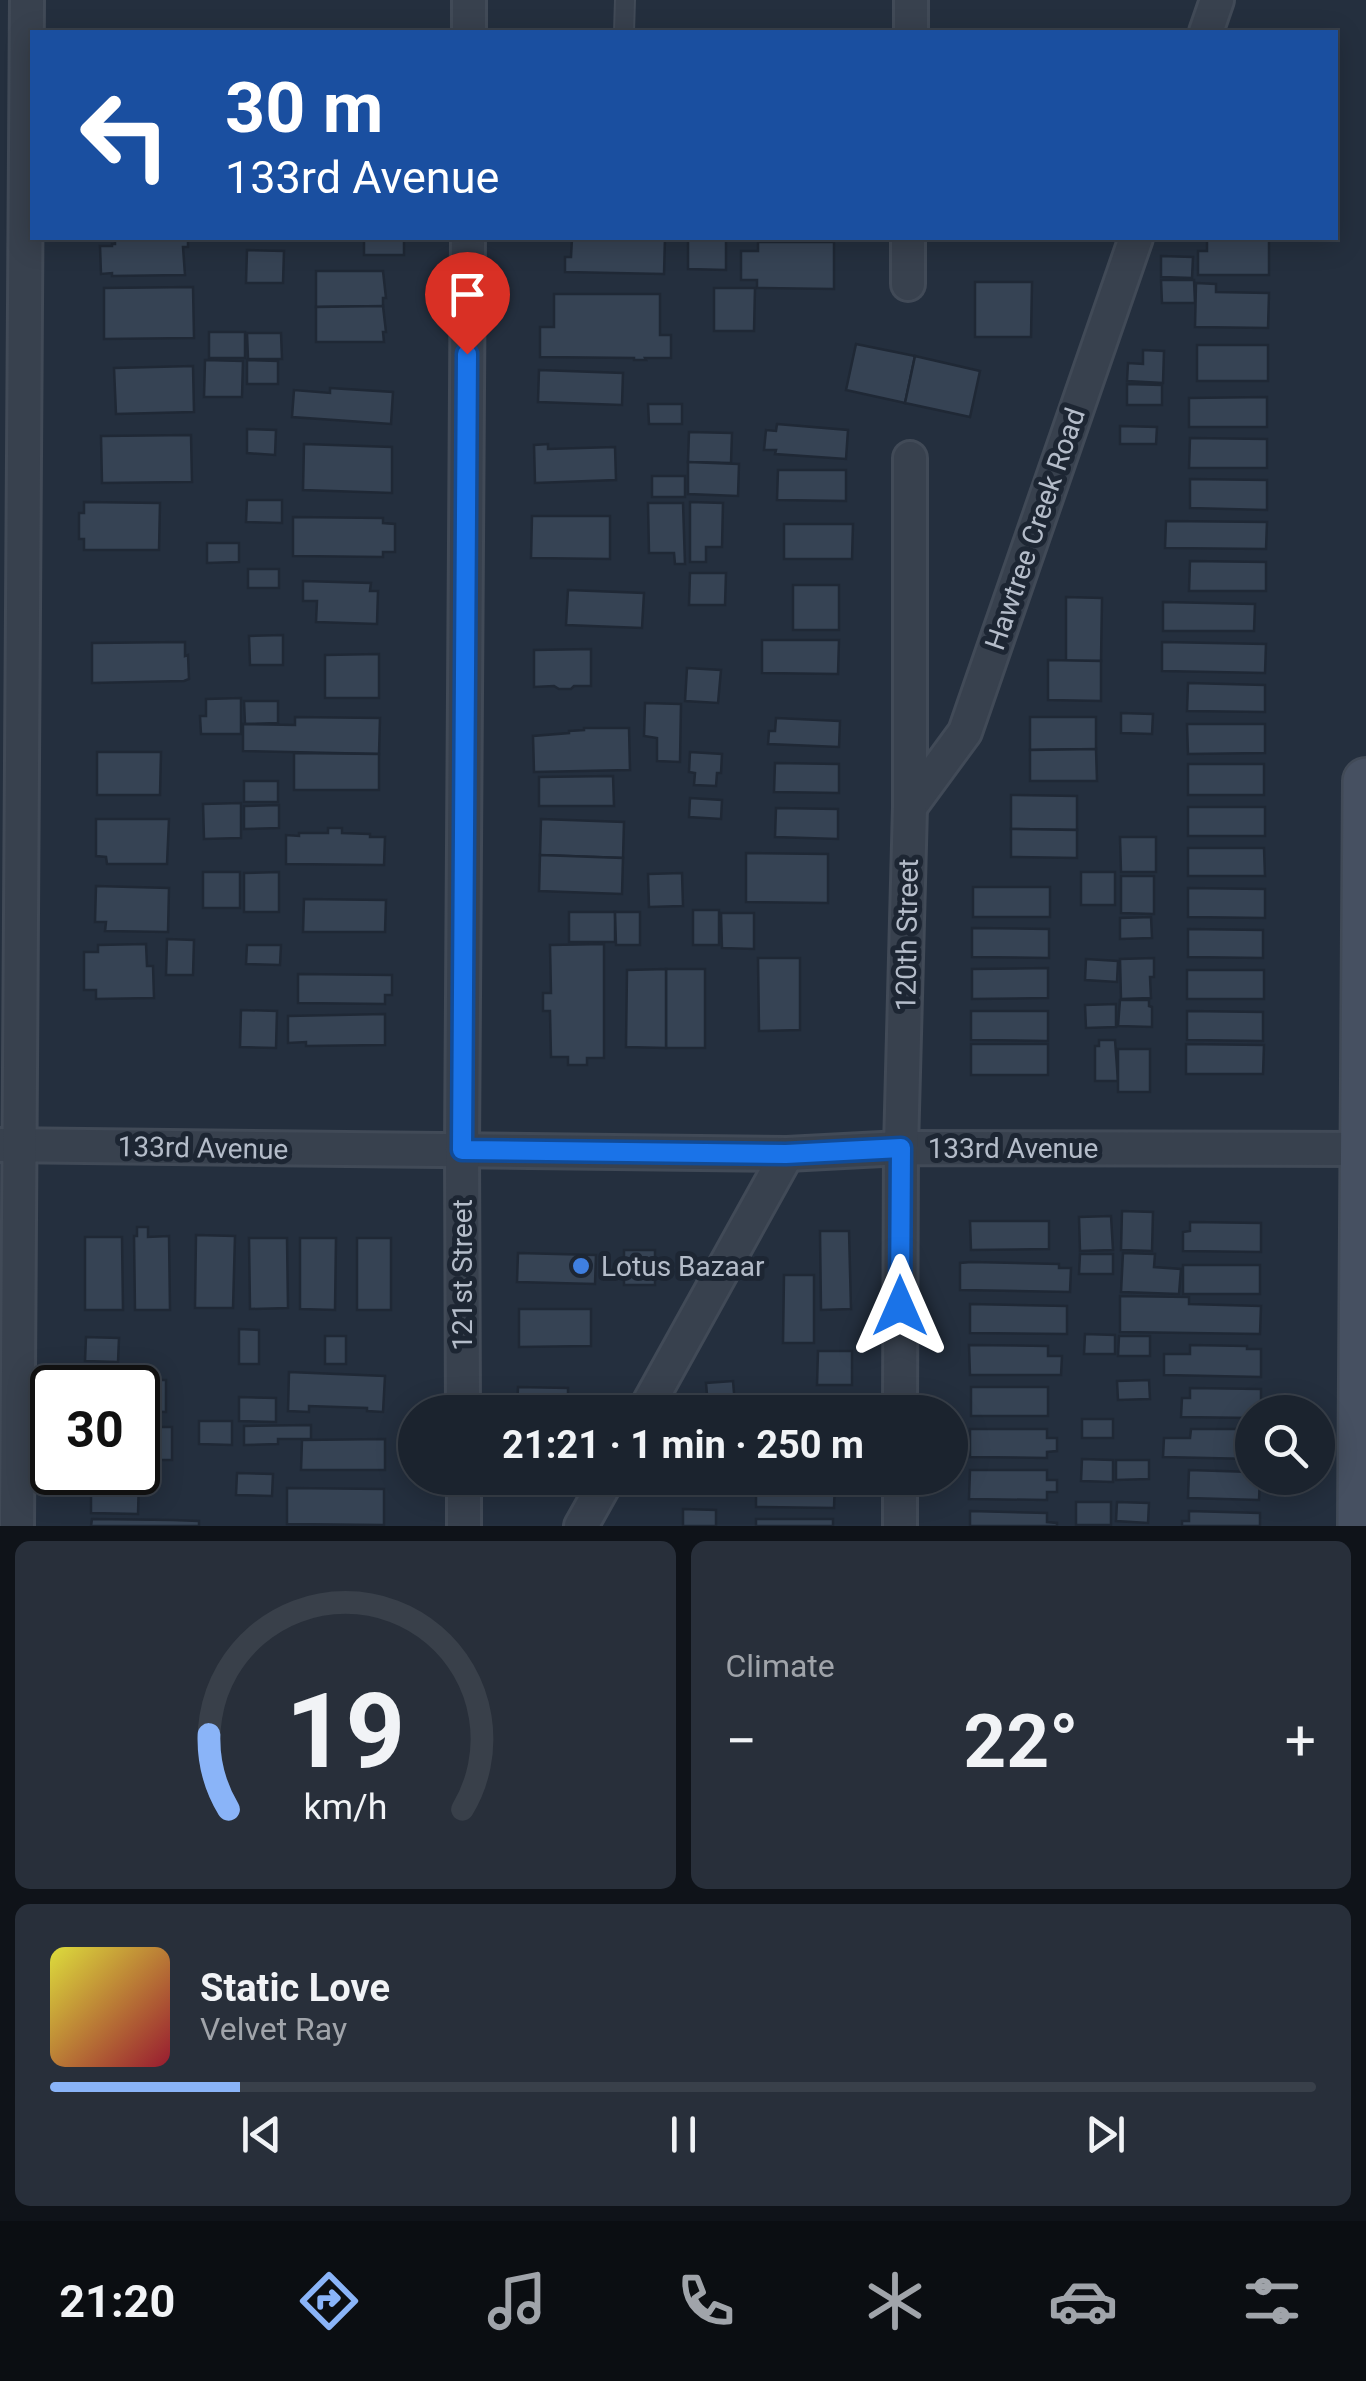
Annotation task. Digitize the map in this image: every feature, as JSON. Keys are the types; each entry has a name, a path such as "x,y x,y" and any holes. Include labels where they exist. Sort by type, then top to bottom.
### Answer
{"main road":[{"path":"1361,1526 1366,781"}],"street":[{"path":"16,1526 10,1145 27,0"},
{"path":"469,0 469,30"},
{"path":"910,30 911,0"},
{"path":"1207,30 1217,0"},
{"name":"121st Street","path":"463,1395 468,240"},
{"path":"908,240 908,284"},
{"name":"Hawtree Creek Road","path":"910,808 965,732 1135,240"},
{"name":"120th Street","path":"900,1395 901,1148 910,808 910,458"},
{"name":"133rd Avenue","path":"10,1145 786,1154 901,1148 1365,1148"},
{"path":"653,1395 786,1154"},
{"path":"464,1495 464,1526"},
{"path":"581,1526 598,1495"},
{"path":"900,1495 900,1526"}],"lane":[{"path":"624,30 625,0"}],"building":[{"path":"115,240 188,240 188,247 183,247 185,275 101,274 100,246 115,244"},
{"path":"364,240 404,240 404,255 364,255"},
{"path":"572,240 665,240 664,274 565,272 565,257 571,257"},
{"path":"688,240 726,240 726,270 688,269"},
{"path":"1207,240 1269,240 1269,275 1198,275 1198,251 1207,251"},
{"path":"758,242 834,242 834,289 757,288 757,280 741,280 741,251 758,251"},
{"path":"247,250 284,251 283,283 246,283"},
{"path":"1161,256 1193,257 1192,278 1161,277"},
{"path":"316,271 383,271 383,306 316,307"},
{"path":"1161,280 1194,280 1195,303 1162,303"},
{"path":"975,282 1032,282 1031,337 975,337"},
{"path":"1196,283 1216,284 1216,292 1269,293 1268,328 1195,327"},
{"path":"193,287 194,338 104,339 104,288"},
{"path":"714,288 755,288 754,331 714,331"},
{"path":"554,294 660,294 660,335 671,335 671,358 540,357 540,327 554,327"},
{"path":"383,306 384,342 316,342 316,307"},
{"path":"209,332 245,332 245,358 209,358"},
{"path":"247,333 281,333 282,359 248,359"},
{"path":"856,344 915,356 905,403 846,390"},
{"path":"1197,345 1268,345 1268,381 1197,381"},
{"path":"1143,350 1164,351 1163,383 1127,381 1128,363 1143,364"},
{"path":"915,356 980,371 970,417 905,403"},
{"path":"205,360 243,361 242,397 204,397"},
{"path":"247,360 278,361 278,384 247,384"},
{"path":"193,366 194,412 116,414 114,368"},
{"path":"539,370 623,373 622,405 538,402"},
{"path":"1127,384 1162,385 1162,405 1127,405"},
{"path":"330,388 393,392 391,424 292,417 294,390 330,393"},
{"path":"1267,397 1267,427 1189,427 1189,398"},
{"path":"648,404 682,404 682,424 649,424"},
{"path":"777,424 848,430 846,459 764,450 766,430 776,431"},
{"path":"1120,426 1157,427 1156,444 1120,444"},
{"path":"247,429 276,430 275,455 247,453"},
{"path":"689,432 732,433 731,463 688,462"},
{"path":"191,435 192,482 102,483 101,436"},
{"path":"1190,438 1267,439 1267,468 1189,468"},
{"path":"304,444 392,447 392,493 303,490"},
{"path":"548,444 548,449 615,447 616,480 535,483 534,445"},
{"path":"688,462 739,464 738,496 688,494"},
{"path":"778,470 846,470 846,501 777,500"},
{"path":"652,476 685,476 685,497 652,497"},
{"path":"1190,479 1267,480 1267,510 1190,508"},
{"path":"247,500 282,500 282,523 246,522"},
{"path":"84,502 160,503 159,550 84,550 84,539 79,539 79,513 84,513"},
{"path":"690,502 723,503 722,547 706,547 706,562 690,562"},
{"path":"648,503 683,503 685,564 675,564 674,553 649,553"},
{"path":"532,516 610,516 610,559 531,558"},
{"path":"293,517 383,518 383,523 395,524 395,552 383,552 383,557 293,556"},
{"path":"1166,521 1267,522 1266,549 1165,548"},
{"path":"784,524 853,524 852,559 784,559"},
{"path":"207,543 239,543 239,562 207,563"},
{"path":"1190,561 1266,562 1266,591 1189,591"},
{"path":"248,569 279,569 279,588 248,588"},
{"path":"690,573 726,573 725,605 689,605"},
{"path":"303,581 371,583 370,591 378,591 377,624 316,622 317,601 303,601"},
{"path":"793,585 839,585 839,630 793,630"},
{"path":"568,590 644,593 642,628 566,625"},
{"path":"1066,597 1102,598 1101,661 1066,661"},
{"path":"1163,602 1255,604 1254,631 1163,631"},
{"path":"283,635 283,665 250,665 249,636"},
{"path":"762,640 839,640 838,674 762,673"},
{"path":"185,642 189,679 92,683 92,643"},
{"path":"1162,642 1266,644 1265,673 1162,671"},
{"path":"591,649 591,686 534,687 534,650"},
{"path":"379,654 379,698 325,698 325,655"},
{"path":"1048,660 1101,661 1101,701 1048,700"},
{"path":"687,668 721,670 718,703 685,701"},
{"path":"1188,683 1265,685 1265,712 1187,711"},
{"path":"241,698 241,734 201,734 200,716 206,716 206,699"},
{"path":"244,701 278,701 278,723 245,724"},
{"path":"645,703 681,704 680,762 657,761 657,738 644,736"},
{"path":"1121,713 1153,714 1152,734 1121,733"},
{"path":"295,717 380,718 379,754 243,751 243,724 295,725"},
{"path":"1030,717 1096,717 1096,749 1030,750"},
{"path":"776,718 840,721 839,747 768,744"},
{"path":"1187,724 1265,724 1265,753 1188,754"},
{"path":"584,728 629,728 630,770 534,772 533,736"},
{"path":"1096,749 1097,781 1030,781 1030,750"},
{"path":"97,752 161,752 160,795 97,795"},
{"path":"690,752 722,754 716,786 694,785 695,773 689,772"},
{"path":"294,753 379,754 379,790 294,790"},
{"path":"775,763 839,764 839,793 774,792"},
{"path":"1188,764 1264,764 1264,795 1188,795"},
{"path":"613,776 614,806 539,806 539,777"},
{"path":"244,781 278,781 278,802 244,802"},
{"path":"1011,795 1077,796 1077,830 1011,829"},
{"path":"690,798 722,800 721,819 689,817"},
{"path":"241,803 241,838 204,839 203,804"},
{"path":"279,805 279,828 244,829 244,806"},
{"path":"1188,807 1265,807 1265,836 1188,836"},
{"path":"776,808 838,809 838,839 775,837"},
{"path":"96,819 169,819 167,864 107,864 106,857 96,856"},
{"path":"541,819 624,822 623,858 540,855"},
{"path":"328,828 385,837 384,865 286,864 286,835 328,833"},
{"path":"1011,829 1077,830 1077,858 1011,857"},
{"path":"1120,837 1156,837 1156,872 1121,872"},
{"path":"1188,848 1264,848 1265,876 1188,876"},
{"path":"746,853 828,854 828,903 746,902"},
{"path":"540,855 623,858 622,894 539,891"},
{"path":"203,872 240,872 240,908 203,908"},
{"path":"279,872 279,912 244,912 244,873"},
{"path":"1081,872 1115,872 1115,905 1081,905"},
{"path":"682,873 683,906 649,907 648,874"},
{"path":"1121,876 1154,876 1154,914 1121,913"},
{"path":"96,886 169,888 168,932 105,931 106,922 95,922"},
{"path":"973,887 1050,887 1050,917 973,917"},
{"path":"1188,888 1265,889 1265,918 1188,917"},
{"path":"304,899 386,900 385,932 303,932"},
{"path":"693,910 719,910 719,945 693,945"},
{"path":"569,912 615,912 615,942 569,942"},
{"path":"615,912 640,912 640,945 616,945"},
{"path":"721,913 754,913 754,949 722,948"},
{"path":"1151,917 1152,938 1120,939 1120,918"},
{"path":"972,928 1049,929 1049,958 972,957"},
{"path":"1188,929 1263,930 1263,958 1188,957"},
{"path":"167,939 194,940 193,975 166,975"},
{"path":"146,944 147,966 153,966 154,998 96,999 96,990 84,990 84,952 98,952 98,945"},
{"path":"604,944 604,1058 587,1058 587,1065 568,1065 568,1057 551,1057 550,1011 543,1011 543,993 551,993 550,945"},
{"path":"247,945 281,945 280,965 246,964"},
{"path":"758,958 800,958 800,1030 759,1031"},
{"path":"1154,958 1151,998 1121,999 1120,959"},
{"path":"1086,959 1118,961 1117,982 1085,980"},
{"path":"1048,968 1048,998 972,999 972,969"},
{"path":"666,969 705,969 705,1048 666,1048"},
{"path":"666,969 666,1048 626,1047 627,970"},
{"path":"1187,970 1264,970 1264,999 1187,999"},
{"path":"298,974 392,975 392,995 385,995 385,1004 298,1003"},
{"path":"1120,1000 1149,1000 1152,1027 1118,1026"},
{"path":"1116,1004 1116,1027 1086,1028 1085,1005"},
{"path":"241,1010 277,1011 276,1048 240,1047"},
{"path":"971,1011 1048,1011 1048,1041 971,1040"},
{"path":"1187,1011 1263,1012 1263,1041 1187,1040"},
{"path":"385,1014 385,1045 288,1043 288,1016"},
{"path":"1099,1040 1115,1040 1118,1081 1095,1081 1095,1046 1099,1046"},
{"path":"971,1044 1048,1044 1048,1075 971,1075"},
{"path":"1186,1044 1264,1045 1263,1074 1186,1074"},
{"path":"1118,1049 1150,1049 1150,1092 1118,1092"},
{"path":"1122,1211 1153,1212 1152,1251 1121,1250"},
{"path":"1111,1216 1113,1250 1080,1251 1079,1217"},
{"path":"970,1221 1049,1221 1049,1249 971,1250"},
{"path":"1190,1222 1261,1223 1261,1252 1183,1251 1183,1232 1190,1231"},
{"path":"137,1227 148,1227 148,1237 169,1236 170,1310 135,1310"},
{"path":"820,1231 849,1231 851,1309 821,1310"},
{"path":"196,1235 235,1236 233,1308 195,1308"},
{"path":"85,1237 122,1237 123,1310 85,1310"},
{"path":"249,1238 287,1238 288,1308 250,1309"},
{"path":"300,1238 336,1238 335,1310 300,1309"},
{"path":"357,1238 391,1238 391,1310 357,1310"},
{"path":"624,1250 655,1250 655,1285 624,1285"},
{"path":"518,1253 596,1255 595,1284 517,1282"},
{"path":"1123,1253 1155,1254 1154,1267 1181,1269 1179,1294 1121,1292"},
{"path":"1080,1254 1113,1254 1113,1274 1079,1274"},
{"path":"960,1263 1059,1264 1059,1268 1071,1268 1070,1292 960,1290"},
{"path":"1183,1265 1260,1265 1260,1294 1183,1294"},
{"path":"784,1275 814,1275 814,1343 783,1343"},
{"path":"1120,1296 1189,1297 1189,1304 1261,1306 1260,1334 1120,1332"},
{"path":"970,1304 1067,1306 1067,1334 970,1333"},
{"path":"519,1309 591,1309 591,1346 519,1347"},
{"path":"239,1329 259,1330 259,1364 239,1364"},
{"path":"1085,1334 1115,1335 1115,1354 1084,1354"},
{"path":"325,1336 346,1336 346,1364 325,1364"},
{"path":"1119,1336 1150,1336 1150,1356 1118,1356"},
{"path":"86,1337 119,1338 118,1362 85,1361"},
{"path":"969,1345 1048,1346 1048,1356 1062,1356 1061,1375 970,1375"},
{"path":"1190,1345 1261,1349 1261,1377 1164,1375 1164,1354 1190,1354"},
{"path":"818,1351 852,1351 852,1385 817,1385"},
{"path":"289,1372 385,1376 383,1412 309,1406 309,1412 288,1411"},
{"path":"160,1380 166,1380 166,1412 160,1412"},
{"path":"1149,1380 1150,1399 1118,1400 1117,1381"},
{"path":"733,1381 734,1395 707,1395 706,1383"},
{"path":"518,1387 568,1388 568,1395 518,1395"},
{"path":"971,1387 1048,1387 1048,1416 971,1416"},
{"path":"1190,1388 1261,1389 1261,1395 1235,1395 1235,1418 1181,1417 1182,1398 1190,1398"},
{"path":"239,1397 276,1398 276,1422 239,1421"},
{"path":"1082,1419 1113,1419 1113,1438 1082,1438"},
{"path":"199,1421 232,1421 232,1445 199,1444"},
{"path":"311,1425 311,1439 244,1445 244,1426"},
{"path":"160,1427 172,1427 172,1460 160,1460"},
{"path":"970,1429 1047,1429 1047,1438 1057,1438 1057,1451 1047,1452 1047,1458 970,1457"},
{"path":"1191,1429 1235,1429 1235,1459 1163,1457 1164,1438 1190,1438"},
{"path":"385,1439 385,1470 301,1470 302,1440"},
{"path":"1082,1459 1113,1460 1113,1482 1081,1481"},
{"path":"1116,1460 1149,1460 1149,1479 1116,1480"},
{"path":"970,1470 1047,1470 1047,1480 1057,1480 1057,1492 1047,1492 1047,1500 969,1499"},
{"path":"1189,1470 1235,1471 1235,1495 1259,1495 1259,1500 1188,1498"},
{"path":"237,1473 273,1474 272,1496 236,1495"},
{"path":"287,1488 384,1489 384,1525 287,1524"},
{"path":"91,1495 139,1495 138,1514 91,1513"},
{"path":"756,1495 834,1495 834,1508 756,1507"},
{"path":"1076,1502 1111,1502 1111,1525 1076,1525"},
{"path":"1117,1502 1149,1503 1148,1523 1116,1521"},
{"path":"683,1509 716,1510 716,1526 683,1526"},
{"path":"970,1511 1047,1513 1047,1522 1057,1526 970,1526"},
{"path":"1189,1511 1260,1513 1260,1526 1182,1526 1182,1521 1189,1521"},
{"path":"92,1519 199,1521 199,1526 91,1526"},
{"path":"756,1519 833,1519 833,1526 756,1526"}],"place":[{"name":"Lotus Bazaar","path":"581,1266"}],"route":[{"path":"467,354 462,1150 786,1154 901,1148 900,1306"}]}
